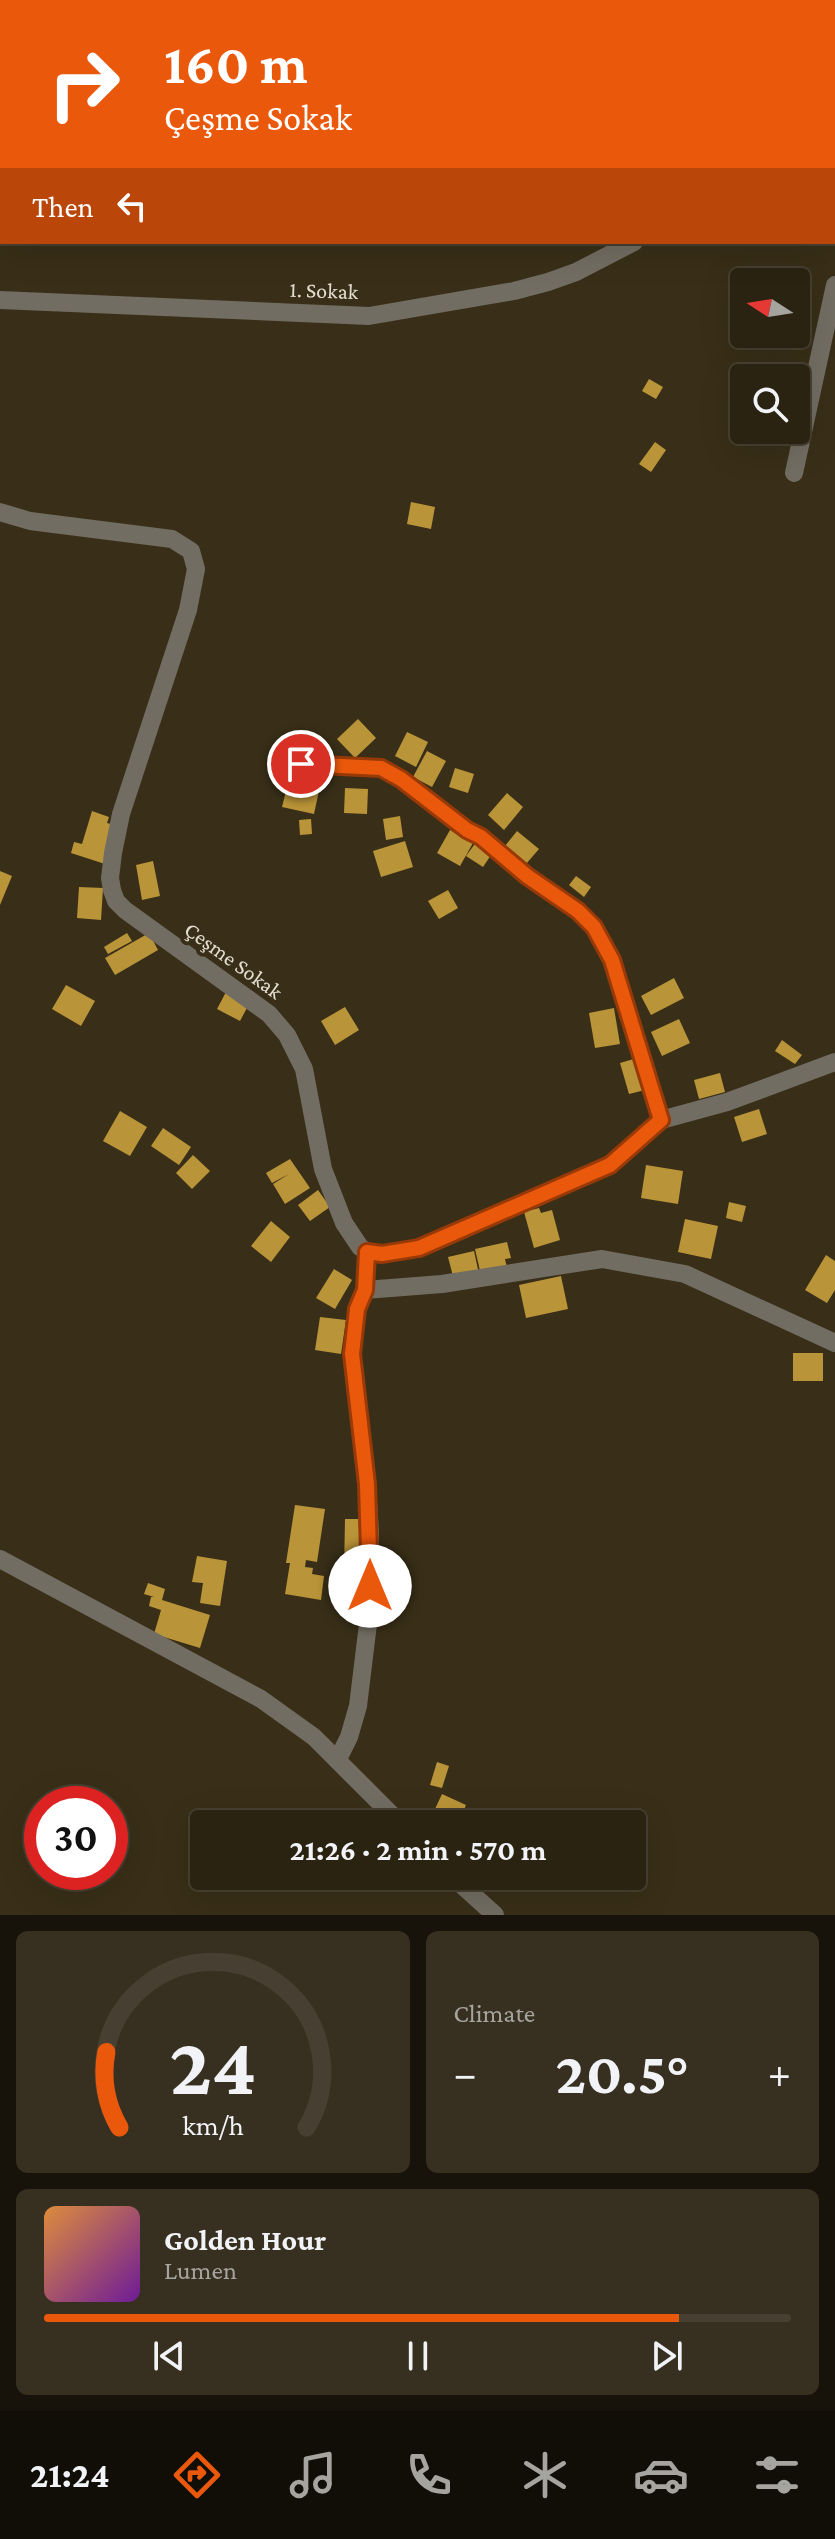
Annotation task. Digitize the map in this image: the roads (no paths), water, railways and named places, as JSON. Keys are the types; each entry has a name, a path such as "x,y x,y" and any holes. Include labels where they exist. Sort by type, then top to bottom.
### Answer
{"street":[{"name":"1. Sokak","path":"0,300 369,316 537,285 576,272 630,244"},
{"path":"794,473 835,285"},
{"name":"Çeşme Sokak","path":"0,512 30,521 172,539 191,551 196,569 188,610 121,814 110,878 112,890 116,901 125,910 245,995 269,1014 287,1035 304,1069 323,1169 344,1223 367,1252"},
{"path":"301,764 381,768 481,837 527,876 578,911 594,927 612,960 661,1120"},
{"path":"338,1759 349,1737 358,1706 368,1624 368,1496 352,1354 357,1309 365,1290 367,1252 382,1254 419,1248 610,1165 661,1120 727,1102 835,1062"},
{"path":"365,1290 442,1284 602,1259 685,1274 835,1343"},
{"path":"0,1559 261,1699 314,1737 387,1810"},
{"path":"467,1890 495,1915"}]}
